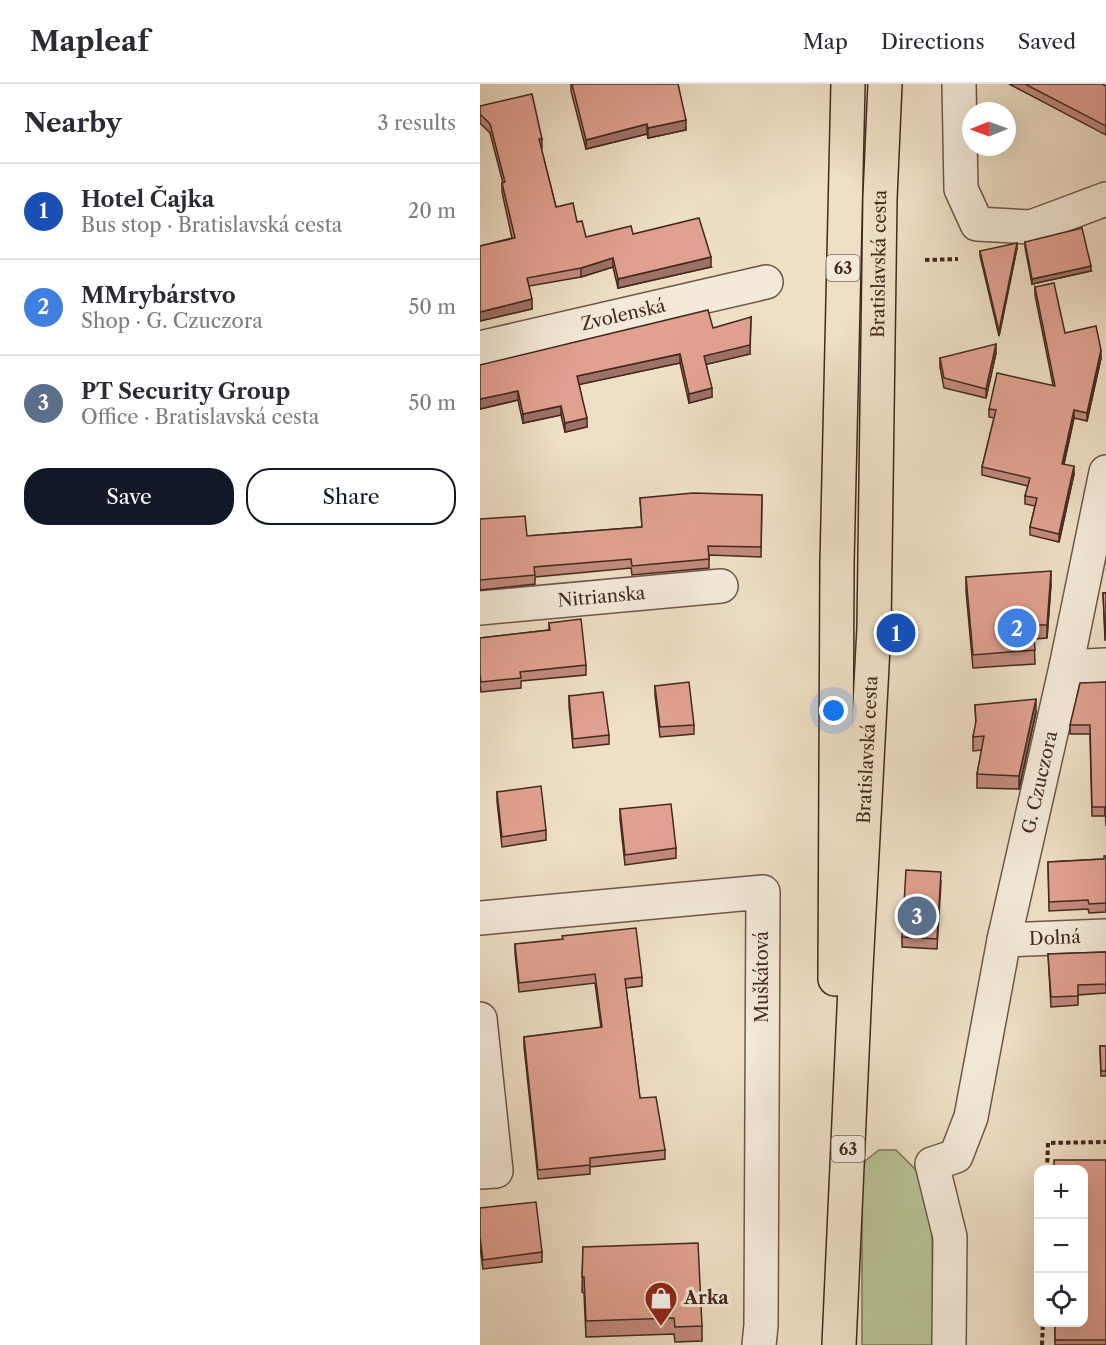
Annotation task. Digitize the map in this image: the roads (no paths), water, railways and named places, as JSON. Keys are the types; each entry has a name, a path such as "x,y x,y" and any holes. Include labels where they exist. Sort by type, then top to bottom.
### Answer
{"main road":[{"name":"Bratislavská cesta","path":"838,1345 834,953 837,575 848,84"},
{"name":"Bratislavská cesta","path":"838,1345 874,628 880,198 885,84"}],"street":[{"path":"959,84 961,189 977,224 1031,227 1106,199"},
{"name":"Zvolenská","path":"480,348 766,282"},
{"name":"G. Czuczora","path":"949,1345 950,1237 932,1164 956,1156 971,1117 1004,940 1066,667 1106,472"},
{"name":"Nitrianska","path":"480,608 721,586"},
{"path":"1066,667 1106,665"},
{"name":"Muškátová","path":"480,918 762,892 761,1325 759,1345"},
{"name":"Dolná","path":"1004,940 1106,936"},
{"path":"480,1019 496,1171 480,1172"}],"place":[{"name":"MMrybárstvo","path":"1017,628"},
{"name":"Hotel Čajka","path":"896,633"},
{"name":"PT Security Group","path":"917,916"},
{"name":"Arka","path":"661,1327"}]}
